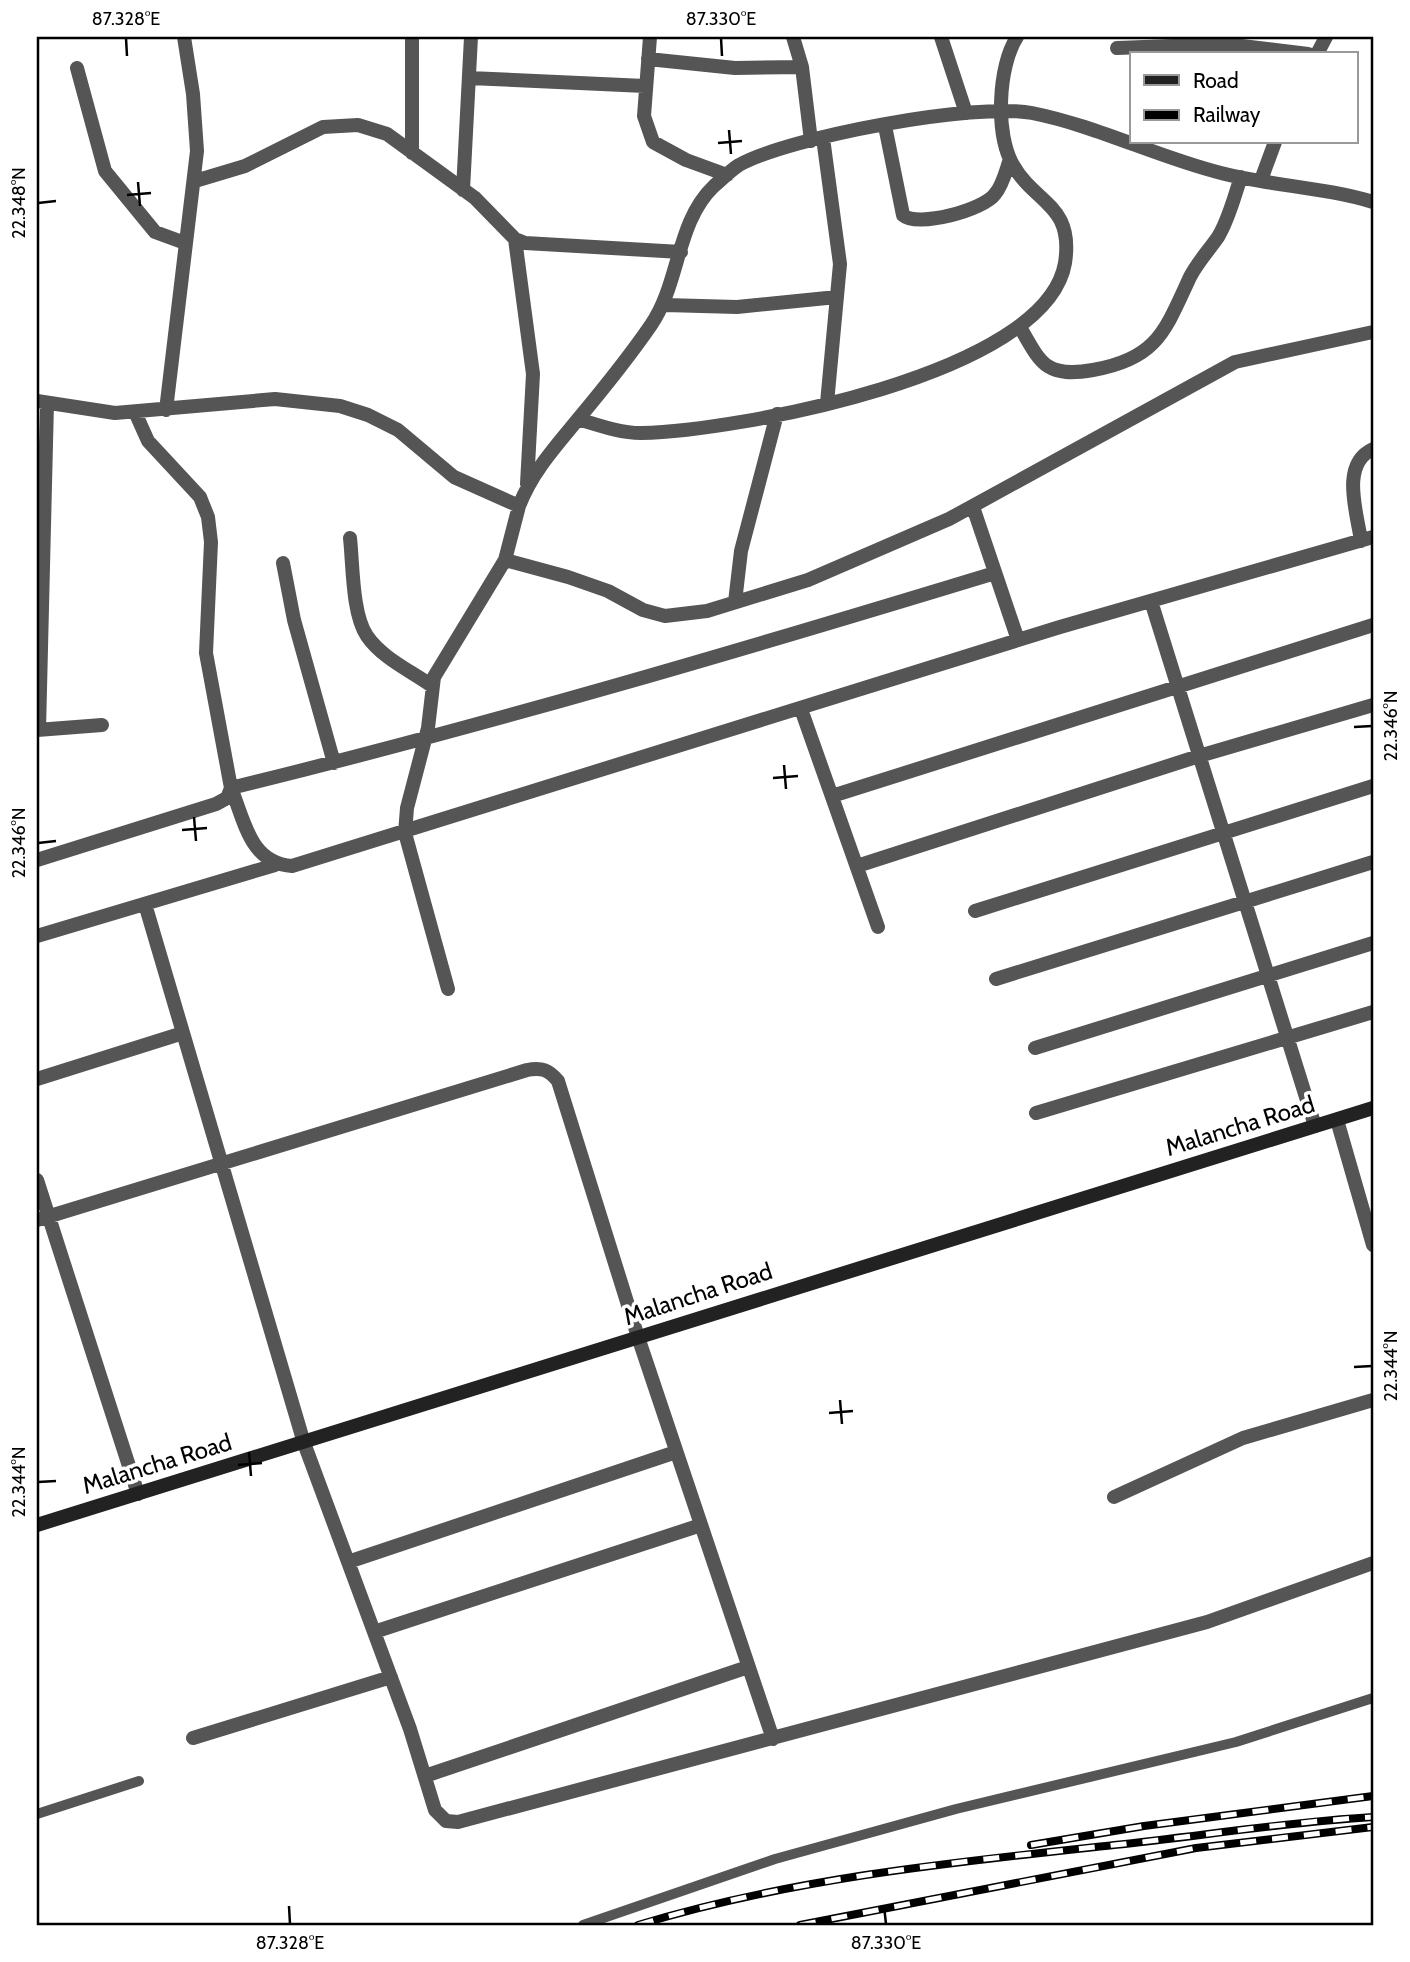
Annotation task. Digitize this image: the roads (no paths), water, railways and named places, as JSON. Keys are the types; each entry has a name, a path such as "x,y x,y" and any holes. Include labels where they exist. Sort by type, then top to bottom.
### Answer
{"main road":[{"name":"Malancha Road","path":"37,1525 1373,1108"}],"street":[{"path":"166,410 185,243 195,181 194,94 184,37"},
{"path":"412,37 412,153"},
{"path":"463,190 471,37"},
{"path":"650,37 644,116 653,142 686,160 727,175"},
{"path":"793,37 802,67 840,264 827,403"},
{"path":"941,37 966,113"},
{"path":"579,419 638,433 681,430 776,414 885,388 952,364 1005,338 1020,327 1052,294 1061,278 1066,246 1058,214 1021,175 1010,159 1002,110 1003,72 1008,50 1017,37"},
{"path":"1118,48 1225,44 1291,52"},
{"path":"648,59 735,68 802,67"},
{"path":"77,68 105,171 155,232 185,243"},
{"path":"469,78 645,86"},
{"path":"448,989 405,832 407,808 424,740 432,686 444,660 505,560 527,486 665,305 692,216 702,198 738,166 769,152 885,126 966,113 1002,110 1030,113 1130,142"},
{"path":"195,181 245,166 307,134 334,124 373,129 387,134 463,190 515,239 539,245 681,252"},
{"path":"885,126 903,215 908,220 942,216 988,201 996,194 1010,159"},
{"path":"1138,144 1241,177 1373,202"},
{"path":"1261,180 1274,144"},
{"path":"1020,327 1038,359 1057,373 1111,367 1134,359 1149,349 1171,322 1191,275 1219,235 1241,177"},
{"path":"515,239 533,374 527,486"},
{"path":"665,305 737,307 837,297"},
{"path":"505,560 608,591 643,610 665,616 681,616 735,602 808,580 973,507 1236,362 1373,332"},
{"path":"102,725 38,730 42,402 94,411 135,412 275,399 340,406 368,415 398,430 454,477 519,506"},
{"path":"135,412 148,441 200,497 208,517 211,542 206,653 231,788 263,858 275,865"},
{"path":"735,602 741,551 776,414"},
{"path":"37,936 275,865 292,866 1017,640 1367,539 1354,467 1361,456 1373,449"},
{"path":"973,507 1017,640"},
{"path":"350,538 355,592 366,635 381,651 432,686"},
{"path":"283,563 294,620 334,763"},
{"path":"231,788 424,740 720,657 995,573"},
{"path":"1151,601 1315,1126"},
{"path":"832,796 1373,625"},
{"path":"857,866 1199,756 1373,705"},
{"path":"801,709 878,927"},
{"path":"975,911 1373,786"},
{"path":"37,860 216,804 227,798 231,788"},
{"path":"996,979 1373,862"},
{"path":"145,904 304,1443 391,1676 435,1810 446,1821 458,1822 1207,1622 1373,1563"},
{"path":"1035,1048 1373,943"},
{"path":"1036,1113 1288,1040 1373,1012"},
{"path":"37,1079 183,1033"},
{"path":"43,1218 527,1070 539,1068 550,1071 558,1081 638,1338 773,1739"},
{"path":"1337,1119 1373,1245"},
{"path":"37,1180 43,1218 138,1493"},
{"path":"1114,1497 1217,1448 1373,1400"},
{"path":"348,1562 676,1452"},
{"path":"374,1632 701,1525"},
{"path":"425,1776 748,1667"},
{"path":"193,1738 391,1676"}],"lane":[{"path":"583,1925 775,1858 956,1809 1236,1742 1373,1698"},
{"path":"37,1814 139,1782"}],"railway":[{"path":"1031,1845 1144,1826 1373,1796"},
{"path":"638,1925 755,1895 874,1874 994,1858 1373,1817"},
{"path":"800,1925 1196,1848 1373,1827"}]}
